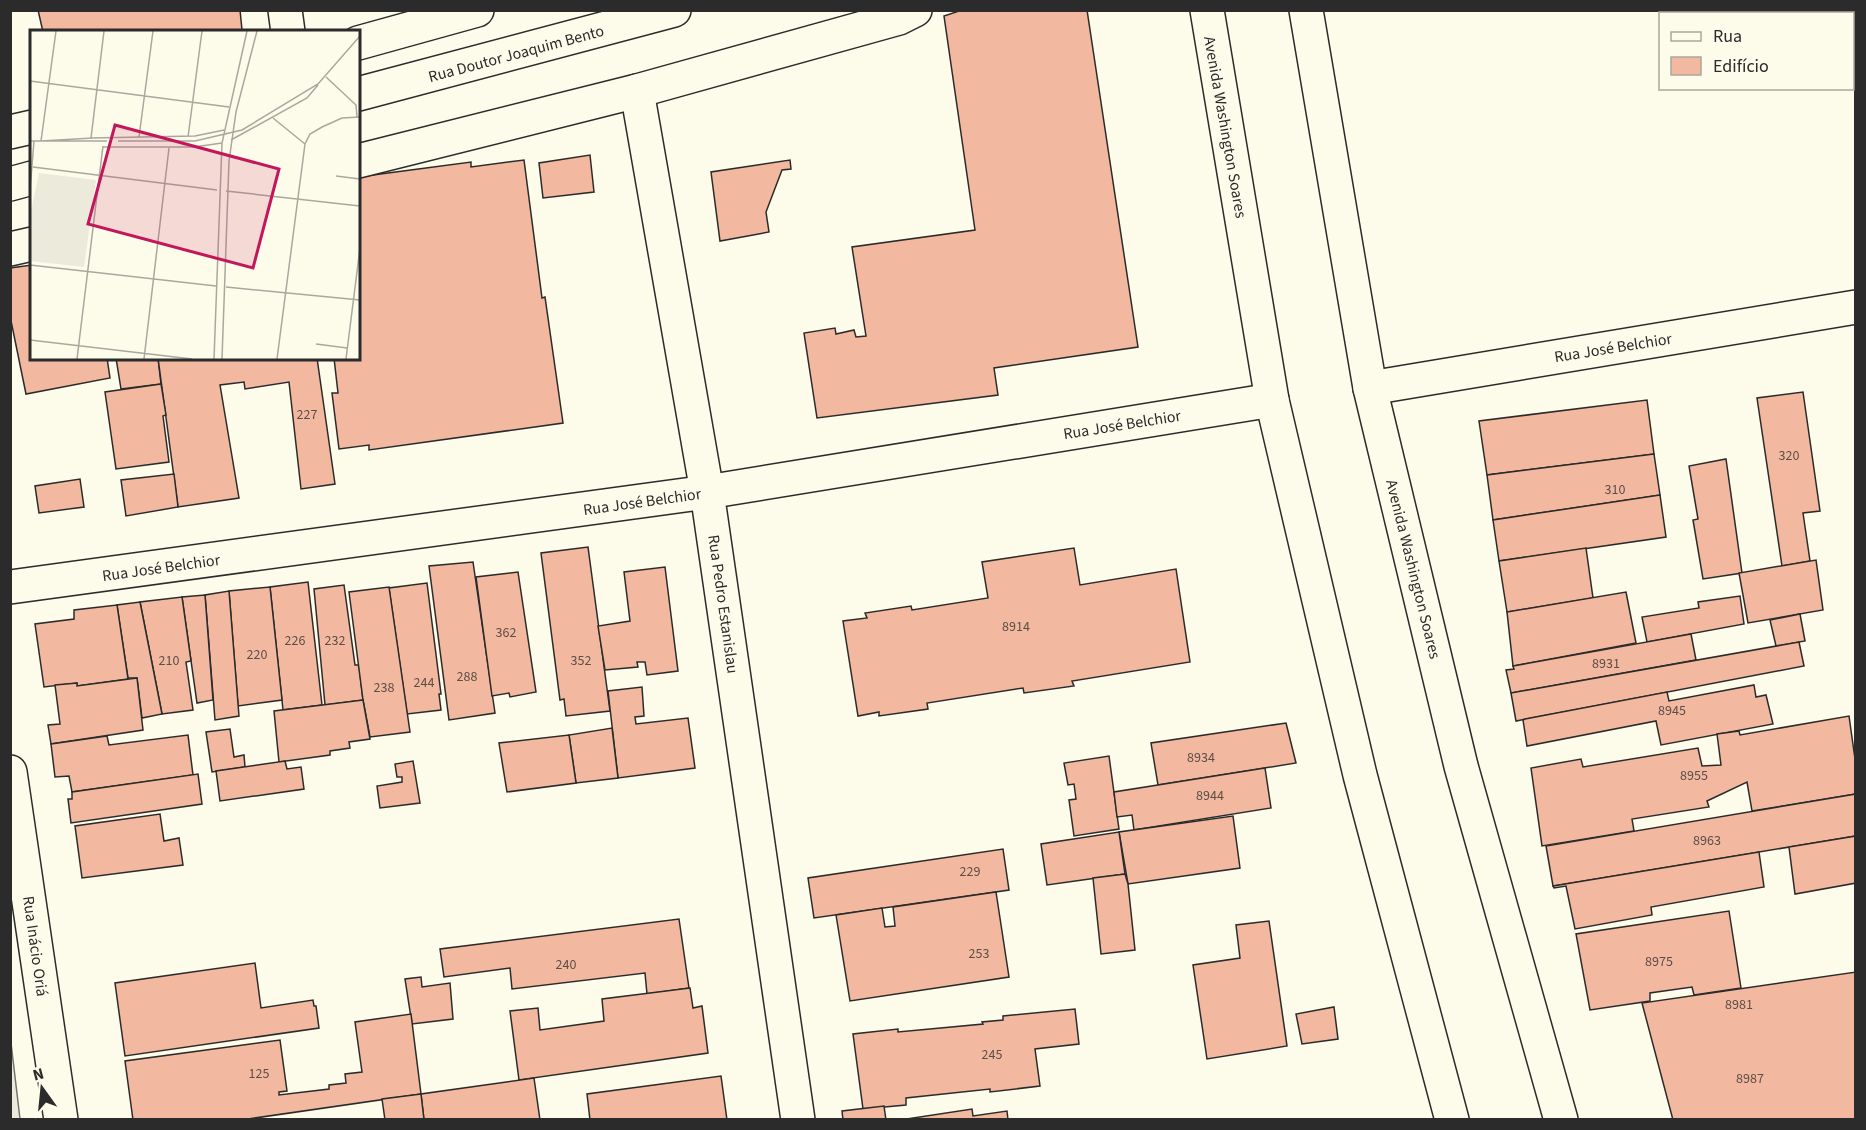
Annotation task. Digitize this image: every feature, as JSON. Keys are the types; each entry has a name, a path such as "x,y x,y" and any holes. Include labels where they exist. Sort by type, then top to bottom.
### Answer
{"main road":[{"path":"285,10 288,30"},
{"name":"Rua Doutor Joaquim Bento","path":"360,93 674,10"},
{"path":"360,160 637,91 899,18 915,10"},
{"name":"Avenida Washington Soares","path":"1207,10 1272,400 1360,775 1452,1119"},
{"name":"Avenida Washington Soares","path":"1306,10 1370,388 1461,766 1561,1119"},
{"path":"360,42 458,13"},
{"name":"Rua Pedro Estanislau","path":"637,91 707,492 798,1119"},
{"path":"10,132 30,127"},
{"path":"10,184 30,179"},
{"path":"10,249 30,244"},
{"name":"Rua José Belchior","path":"1370,388 1856,307"},
{"name":"Rua José Belchior","path":"10,587 707,492 1272,400"},
{"name":"Rua Inácio Oriá","path":"10,772 61,1119"}],"shaded area":[{"path":"11,1043 20,1119 11,1119"}],"building":[{"path":"38,10 240,10 242,30 43,30"},
{"path":"962,10 1087,10 1138,347 994,368 998,395 817,418 804,333 835,328 836,334 854,330 856,337 866,336 852,247 975,230 944,16"},
{"path":"590,155 594,192 543,198 539,163"},
{"path":"524,160 542,298 545,297 563,423 369,450 369,445 339,449 332,393 338,393 334,360 360,360 360,177 471,162 471,167"},
{"path":"790,160 791,169 782,170 766,212 769,232 720,241 711,172"},
{"path":"30,265 30,360 107,360 110,378 26,394 10,316 10,268"},
{"path":"116,360 158,360 161,384 121,389"},
{"path":"158,360 317,360 335,484 301,489 289,382 245,389 244,382 220,385 239,498 178,507"},
{"path":"161,384 166,415 163,416 169,462 116,469 105,392"},
{"path":"1803,392 1820,511 1803,513 1810,561 1782,566 1757,398"},
{"path":"1647,400 1654,454 1487,475 1479,421"},
{"path":"1654,454 1660,495 1493,520 1487,475"},
{"path":"1726,459 1742,573 1703,579 1693,520 1698,519 1689,466"},
{"path":"174,474 178,507 126,516 121,480"},
{"path":"80,479 84,507 39,513 35,486"},
{"path":"1660,495 1666,537 1499,561 1493,520"},
{"path":"588,547 610,711 566,716 564,699 560,700 541,553"},
{"path":"1074,548 1080,585 1176,569 1190,662 1072,681 1074,686 1024,693 1023,688 927,703 928,709 879,716 879,712 858,716 843,621 867,618 865,613 911,606 912,610 988,598 982,562"},
{"path":"1586,548 1593,598 1507,612 1499,561"},
{"path":"1816,560 1823,610 1748,623 1739,573"},
{"path":"473,562 495,713 449,720 429,566"},
{"path":"665,567 678,671 647,675 645,662 637,662 638,667 605,670 598,626 630,621 624,572"},
{"path":"518,572 536,692 510,697 509,693 492,696 476,577"},
{"path":"308,582 322,705 283,710 270,587"},
{"path":"427,583 441,710 407,714 389,588"},
{"path":"344,585 355,665 359,665 363,700 325,705 314,589"},
{"path":"270,587 282,700 238,706 229,591"},
{"path":"389,587 410,732 370,737 349,592"},
{"path":"229,591 239,716 215,720 205,595"},
{"path":"1626,592 1636,643 1513,666 1507,612"},
{"path":"205,595 213,700 197,703 182,597"},
{"path":"1740,596 1744,624 1647,642 1642,617 1699,608 1698,602"},
{"path":"182,597 191,661 186,662 193,710 162,714 140,602"},
{"path":"140,602 162,714 142,718 137,678 128,678 117,605"},
{"path":"117,605 128,679 77,686 77,683 44,687 35,624 74,619 74,610"},
{"path":"1800,614 1805,641 1776,646 1770,620"},
{"path":"1691,634 1696,660 1511,693 1506,670 1514,669 1513,666"},
{"path":"1799,642 1804,666 1516,721 1511,693"},
{"path":"137,678 143,730 51,744 48,725 60,724 55,685 77,683 77,686"},
{"path":"1754,685 1756,697 1766,695 1773,724 1661,745 1656,721 1527,746 1523,720 1525,719 1667,692 1669,701"},
{"path":"642,687 644,716 635,717 636,724 688,718 695,768 618,778 608,691"},
{"path":"363,700 370,739 349,742 350,748 330,751 330,755 279,762 274,711"},
{"path":"1849,716 1856,766 1856,794 1752,811 1747,782 1707,801 1709,807 1632,819 1634,831 1542,846 1531,768 1581,759 1583,767 1698,748 1702,766 1721,765 1717,734 1739,731 1740,735"},
{"path":"1286,723 1296,763 1158,785 1151,743"},
{"path":"612,728 618,778 576,783 569,735"},
{"path":"230,729 234,757 244,755 245,767 212,772 206,732"},
{"path":"188,735 193,775 72,792 69,776 55,777 51,744 107,736 109,745"},
{"path":"569,735 576,783 507,792 499,743"},
{"path":"1109,756 1119,829 1074,836 1069,800 1076,799 1074,784 1068,785 1064,763"},
{"path":"285,761 287,769 301,767 304,789 220,801 216,771"},
{"path":"413,761 420,803 380,808 377,786 402,782 402,777 397,777 395,764"},
{"path":"1265,768 1271,808 1134,830 1132,815 1117,817 1114,792"},
{"path":"198,774 202,804 71,823 68,799 72,799 72,792"},
{"path":"1856,794 1856,836 1553,886 1546,846"},
{"path":"160,814 164,841 179,838 183,865 82,878 75,826"},
{"path":"1233,816 1240,868 1128,884 1119,832"},
{"path":"1119,832 1125,874 1047,885 1041,844"},
{"path":"1856,836 1856,883 1795,894 1789,847"},
{"path":"1003,849 1009,890 814,918 808,878"},
{"path":"1759,852 1764,887 1651,907 1652,915 1575,929 1566,886 1554,888 1553,886"},
{"path":"1125,874 1135,950 1101,954 1093,878"},
{"path":"996,892 1009,977 850,1001 836,915 882,908 885,927 895,926 893,907"},
{"path":"1729,911 1741,988 1694,995 1692,987 1650,993 1650,1001 1590,1010 1576,934"},
{"path":"679,919 689,988 647,994 645,973 512,989 510,968 444,977 440,949"},
{"path":"1269,921 1287,1046 1207,1059 1193,965 1240,958 1236,925"},
{"path":"255,963 261,1008 313,1000 319,1028 125,1056 115,983"},
{"path":"1856,972 1856,1120 1673,1120 1642,1003"},
{"path":"421,977 422,987 450,983 453,1019 412,1024 405,979"},
{"path":"690,988 693,1008 702,1006 708,1053 519,1080 510,1011 538,1008 540,1030 604,1021 602,999"},
{"path":"1334,1007 1338,1039 1302,1044 1296,1014"},
{"path":"1075,1009 1079,1044 1035,1049 1040,1086 906,1098 906,1105 863,1109 853,1034 983,1024 982,1022 1003,1020 1003,1016"},
{"path":"411,1014 421,1094 241,1120 133,1120 125,1061 280,1040 287,1091 279,1092 279,1095 329,1089 329,1085 346,1083 345,1074 362,1072 355,1022"},
{"path":"721,1076 727,1120 590,1120 587,1094"},
{"path":"534,1078 540,1120 424,1120 421,1094"},
{"path":"421,1094 424,1120 385,1120 382,1099"},
{"path":"884,1106 886,1120 843,1120 842,1111"},
{"path":"972,1109 973,1116 1007,1111 1008,1120 900,1120"}]}
